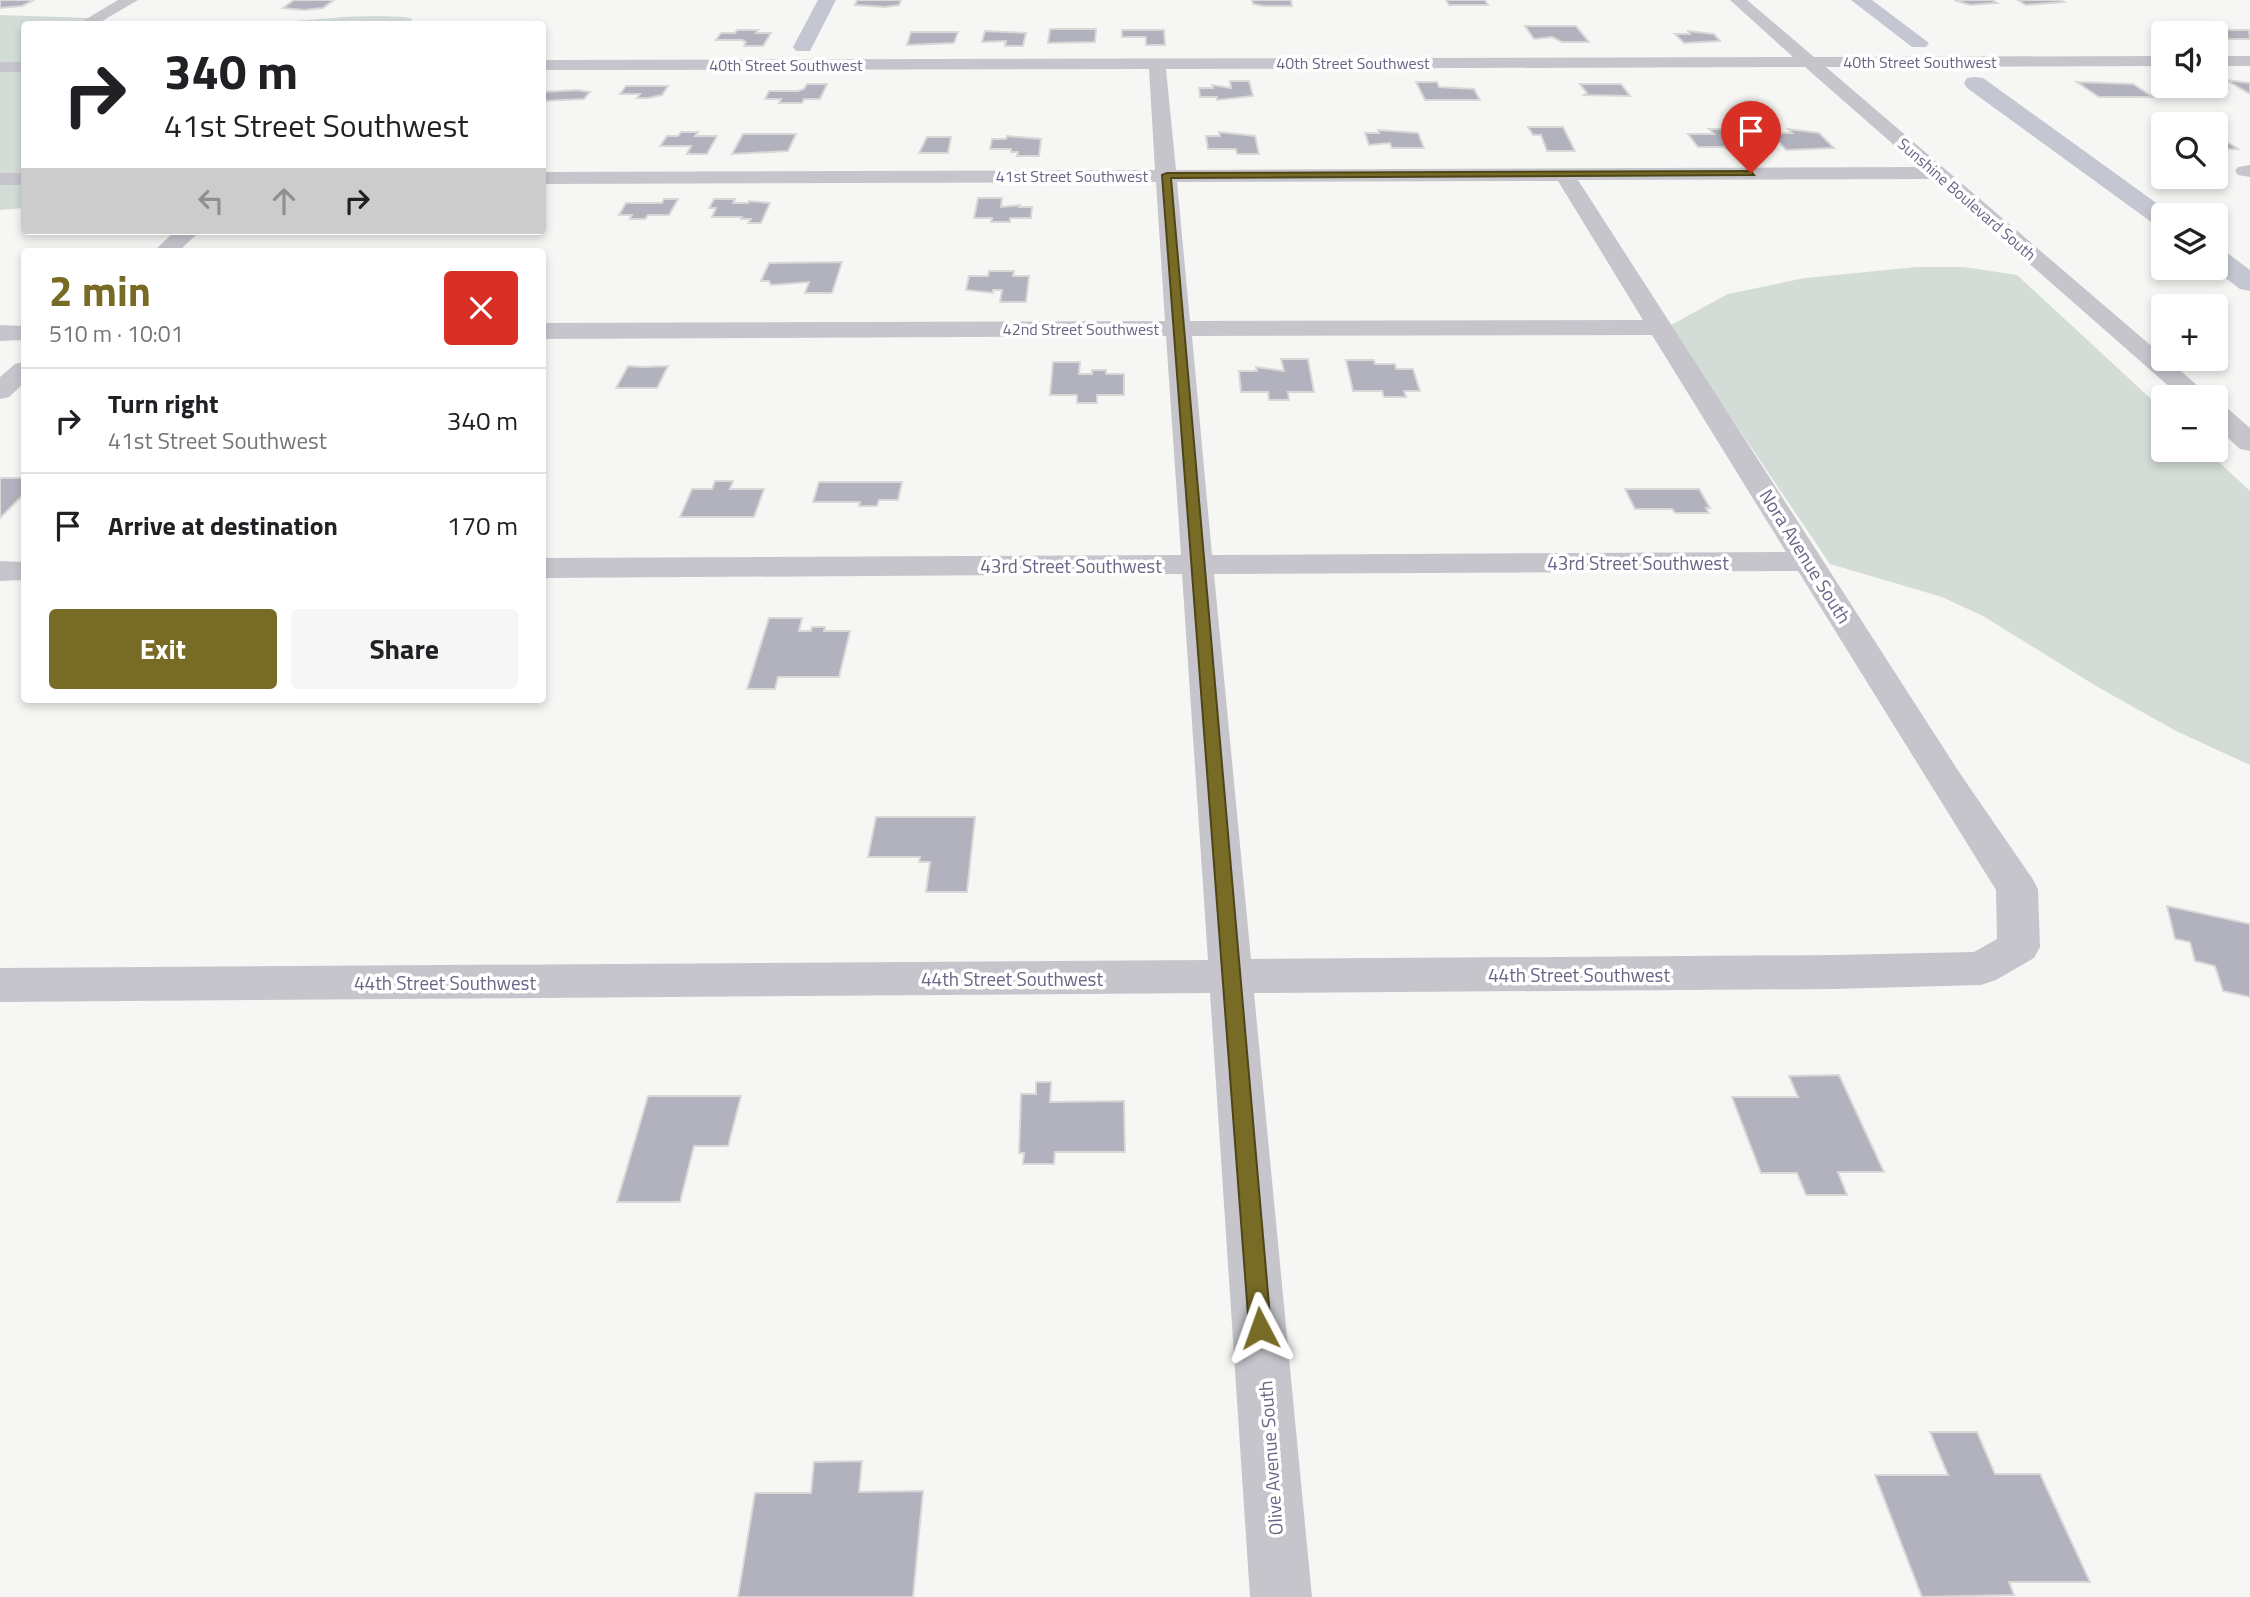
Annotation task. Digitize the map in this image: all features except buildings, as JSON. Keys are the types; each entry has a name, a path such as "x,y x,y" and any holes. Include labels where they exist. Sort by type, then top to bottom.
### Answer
{"street":[{"path":"92,21 130,0"},
{"name":"Sunshine Boulevard South","path":"1738,0 2183,385"},
{"name":"40th Street Southwest","path":"546,65 2151,61"},
{"path":"2228,61 2250,61"},
{"name":"Olive Avenue South","path":"1157,64 1233,977 1281,1597"},
{"name":"41st Street Southwest","path":"546,178 1937,173"},
{"name":"Nora Avenue South","path":"1564,174 1945,780 2017,888 2019,947"},
{"path":"0,179 21,179"},
{"path":"169,248 184,235"},
{"name":"42nd Street Southwest","path":"546,331 1661,327"},
{"path":"0,333 21,333"},
{"path":"0,391 21,373"},
{"path":"2228,424 2250,443"},
{"name":"43rd Street Southwest","path":"546,568 1809,561"},
{"path":"0,571 21,571"},
{"name":"44th Street Southwest","path":"0,985 1834,972 1981,968 2019,947"}],"shaded area":[{"path":"0,15 91,18 107,21 21,21 21,208 0,210"},
{"path":"379,16 411,18 412,21 291,21"},
{"path":"1917,267 1964,267 2017,275 2151,399 2151,462 2219,462 2250,491 2250,765 2176,731 2096,686 1983,616 1942,597 1830,564 1669,326 1728,294 1805,278"}],"waterway":[{"path":"803,47 827,0"},
{"path":"1860,0 1919,43"},
{"path":"1975,83 2151,210"},
{"path":"2228,267 2250,283"}],"route":[{"path":"1260,1328 1167,175 1751,173"}]}
